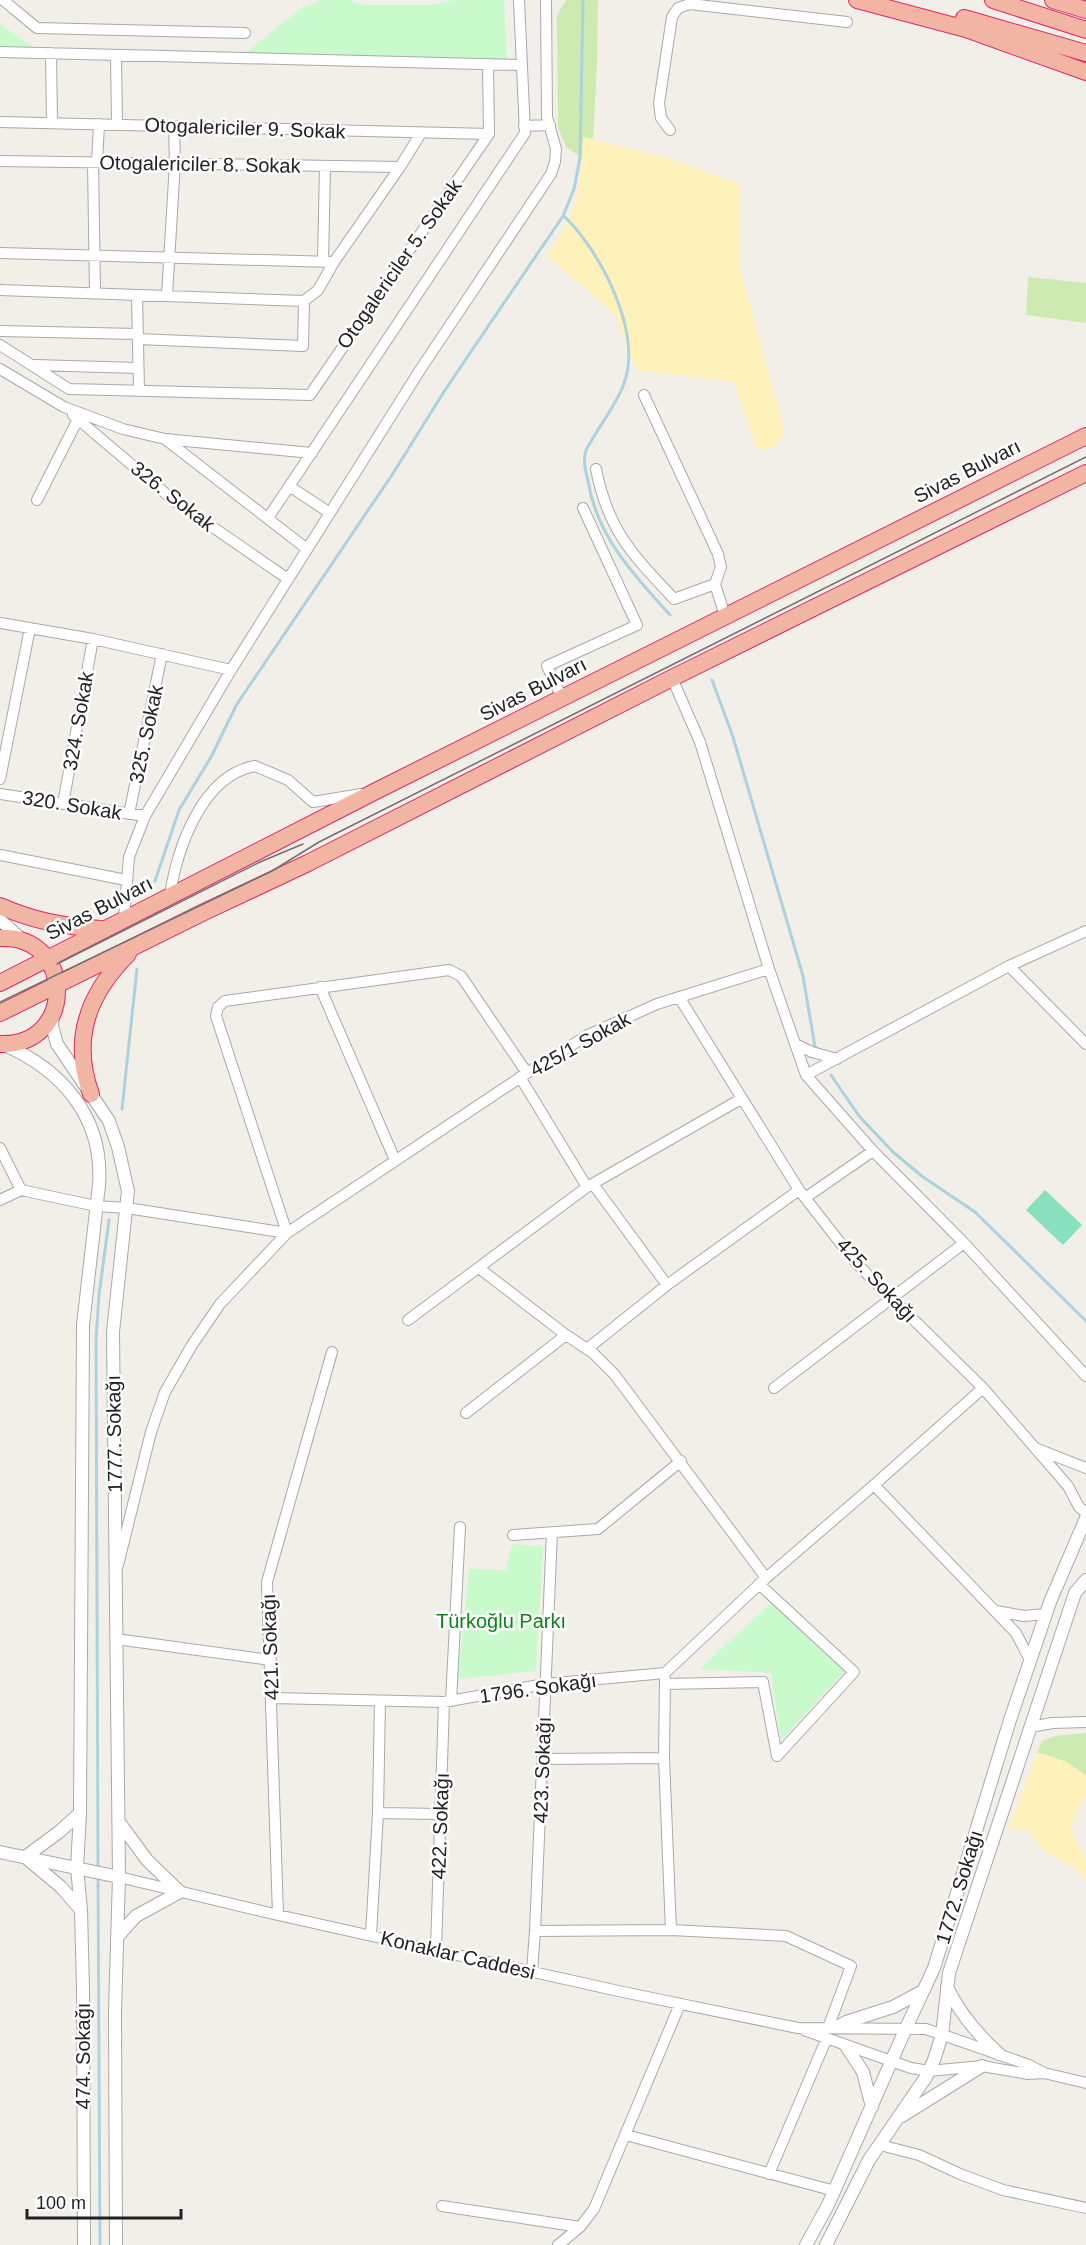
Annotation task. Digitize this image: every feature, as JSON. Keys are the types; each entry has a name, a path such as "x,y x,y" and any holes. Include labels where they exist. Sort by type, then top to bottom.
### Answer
{"highway":[{"path":"857,0 966,29 1086,72"},
{"path":"872,0 968,19 1086,53"},
{"path":"993,0 1086,30"},
{"path":"1053,0 1086,10"},
{"name":"Sivas Bulvarı","path":"0,983 102,929 1086,436"},
{"path":"0,1013 308,863 672,678 1086,473"},
{"path":"0,906 43,922 73,928 102,929"},
{"path":"0,938 24,942 40,952 55,974 58,994 53,1012 37,1034 20,1042 1,1044"},
{"path":"92,1094 83,1061 82,1040 86,1019 92,1002 104,983 135,948"}],"street":[{"path":"3,0 37,28 244,33"},
{"path":"268,518 525,133 519,0"},
{"path":"124,918 126,880 132,845 145,816 231,670 420,370 551,174 556,149 547,117 546,0"},
{"path":"670,130 661,118 659,109 672,17 678,8 686,4 704,3 847,22"},
{"path":"0,52 522,65"},
{"path":"51,53 52,123"},
{"path":"116,54 117,125"},
{"path":"488,64 489,134"},
{"name":"Otogalericiler 9. Sokak","path":"0,122 489,134"},
{"path":"94,292 95,162 99,124"},
{"path":"524,126 550,125"},
{"path":"167,295 175,163 174,126"},
{"path":"0,290 304,300 318,290 329,262 400,167 421,133"},
{"name":"Otogalericiler 5. Sokak","path":"139,390 310,395 489,134"},
{"name":"Otogalericiler 8. Sokak","path":"0,161 400,167"},
{"path":"325,166 329,262"},
{"path":"0,254 329,262"},
{"path":"0,345 69,388 139,390 136,295"},
{"path":"0,331 138,336 303,346 304,300"},
{"path":"32,365 138,368"},
{"path":"0,369 64,407 123,429 165,439 312,453"},
{"path":"644,395 718,554 720,567 715,584 725,616"},
{"name":"326. Sokak","path":"64,407 172,500 288,579"},
{"path":"37,500 78,419"},
{"path":"165,439 308,549"},
{"path":"596,469 608,510 622,540 632,554 674,598 715,584"},
{"path":"290,486 330,513"},
{"path":"562,698 547,666 637,625 583,508"},
{"path":"0,622 93,639 231,670"},
{"path":"0,779 30,628"},
{"name":"324. Sokak","path":"63,804 93,639"},
{"name":"325. Sokak","path":"129,814 162,654"},
{"path":"672,678 700,742 769,969 806,1075 873,1151 964,1244 1086,1376"},
{"path":"170,895 176,862 187,833 209,797 234,773 255,766 288,780 313,802 376,791"},
{"name":"320. Sokak","path":"0,794 145,816"},
{"path":"0,855 126,880"},
{"path":"0,920 24,942"},
{"path":"806,1075 1009,966 1086,931"},
{"path":"1009,966 1086,1044"},
{"name":"425/1 Sokak","path":"116,1573 151,1432 165,1392 192,1345 220,1304 286,1233 562,1050 615,1022 679,997 769,969"},
{"path":"0,1200 21,1190 96,1206 127,1208 286,1233 216,1016 217,1011 225,1001 445,970 454,971 461,976 590,1185 667,1285"},
{"path":"320,987 395,1160"},
{"name":"425. Sokağı","path":"679,997 802,1194 856,1263 983,1388 1068,1486 1079,1507 1086,1513"},
{"name":"1777. Sokağı","path":"53,1012 52,1026 57,1044 109,1121 129,1191 113,1332 118,1821 115,1876"},
{"name":"1777. Sokağı","path":"1,1044 27,1055 49,1070 69,1089 80,1106 94,1141 99,1162 83,1325 80,1869"},
{"path":"795,1044 812,1052 837,1059"},
{"path":"408,1320 590,1185 741,1099"},
{"path":"0,1148 21,1190"},
{"path":"587,1349 667,1285 802,1194 873,1151"},
{"path":"774,1388 964,1244"},
{"path":"478,1268 587,1349 615,1375 681,1461 763,1581 854,1672 777,1756 764,1682 665,1684"},
{"path":"466,1413 566,1335"},
{"name":"421. Sokağı","path":"278,1915 267,1582 332,1352"},
{"path":"671,1930 664,1758 665,1673 763,1581 983,1388"},
{"name":"425. Sokağı","path":"1032,1447 1086,1468"},
{"path":"513,1535 598,1529 681,1461"},
{"path":"874,1485 1016,1633 1030,1660"},
{"name":"1772. Sokağı","path":"806,2245 835,2191 934,1968 1030,1660 1046,1614 1086,1518"},
{"name":"422. Sokağı","path":"436,1949 447,1701 460,1527"},
{"name":"423. Sokağı","path":"532,1972 552,1532"},
{"name":"1772. Sokağı","path":"826,2245 869,2160 929,2071 942,2035 949,1973 1075,1593 1086,1580"},
{"path":"996,1611 1024,1616 1046,1614"},
{"path":"116,1639 271,1660"},
{"name":"1796. Sokağı","path":"272,1698 447,1701 545,1684 665,1673"},
{"path":"371,1935 378,1813 380,1701"},
{"path":"1031,1727 1052,1723 1086,1722"},
{"path":"542,1759 664,1758"},
{"path":"25,1857 80,1813"},
{"path":"378,1813 441,1814"},
{"path":"118,1821 142,1854 180,1892 136,1916 118,1936"},
{"path":"0,1852 115,1876"},
{"path":"25,1857 61,1887 81,1910"},
{"name":"474. Sokağı","path":"80,1869 84,2245"},
{"name":"Konaklar Caddesi","path":"115,1876 532,1972 798,2028 891,2062 929,2071 982,2066 1028,2074 1044,2073"},
{"name":"474. Sokağı","path":"115,1876 118,1936 115,2011 116,2245"},
{"path":"535,1932 671,1930 786,1936 851,1966 832,2027"},
{"path":"947,1987 956,2006 999,2054"},
{"path":"832,2027 893,2007 923,1991"},
{"path":"558,2245 580,2227 594,2209 680,2004"},
{"name":"Konaklar Caddesi","path":"798,2028 926,2029 1029,2065 1044,2073 1086,2083"},
{"path":"769,2174 826,2040"},
{"path":"846,2046 863,2072 872,2107"},
{"path":"896,2120 982,2066"},
{"path":"626,2135 835,2191"},
{"path":"879,2145 919,2155 960,2174 1004,2190 1086,2208"},
{"path":"442,2206 580,2227"}],"green space":[{"path":"322,0 349,0 362,5 432,5 454,0 504,0 507,62 239,58 303,7"},
{"path":"566,0 598,0 593,139 583,137 582,158 566,147 558,127 557,15"},
{"path":"0,24 32,47 0,46"},
{"path":"1028,277 1086,283 1086,323 1026,315"},
{"path":"1045,1190 1082,1225 1063,1245 1026,1210"},
{"name":"Türkoğlu Parkı","path":"512,1544 543,1547 536,1671 458,1679 469,1569 506,1570"},
{"path":"772,1602 848,1668 781,1740 771,1673 700,1669"},
{"path":"1086,1733 1086,1776 1063,1761 1037,1753 1042,1741 1055,1736"}],"sand":[{"path":"583,137 667,158 739,184 739,265 784,430 781,440 775,446 757,449 734,382 637,370 615,315 547,255 565,226 576,199"},
{"path":"1037,1753 1065,1761 1086,1776 1086,1793 1070,1828 1086,1860 1086,1882 1076,1868 1044,1852 1030,1833 1019,1829 1008,1830"}],"waterway":[{"path":"155,881 179,810 211,757 237,704 563,216 574,189 580,158 583,0"},
{"path":"564,216 592,250 604,272 615,295 628,343 628,365 623,386 585,454 585,468 593,501 608,537 619,554 670,615"},
{"path":"712,680 733,737 803,976 815,1047"},
{"path":"122,1109 137,969"},
{"path":"831,1075 859,1116 893,1152 923,1177 975,1212 1086,1321"},
{"path":"98,1868 96,1339 109,1220"},
{"path":"98,1875 100,2245"}],"tram line":[{"path":"0,1002 272,871 319,842 1086,457"},
{"path":"57,964 260,862 303,844"}]}
